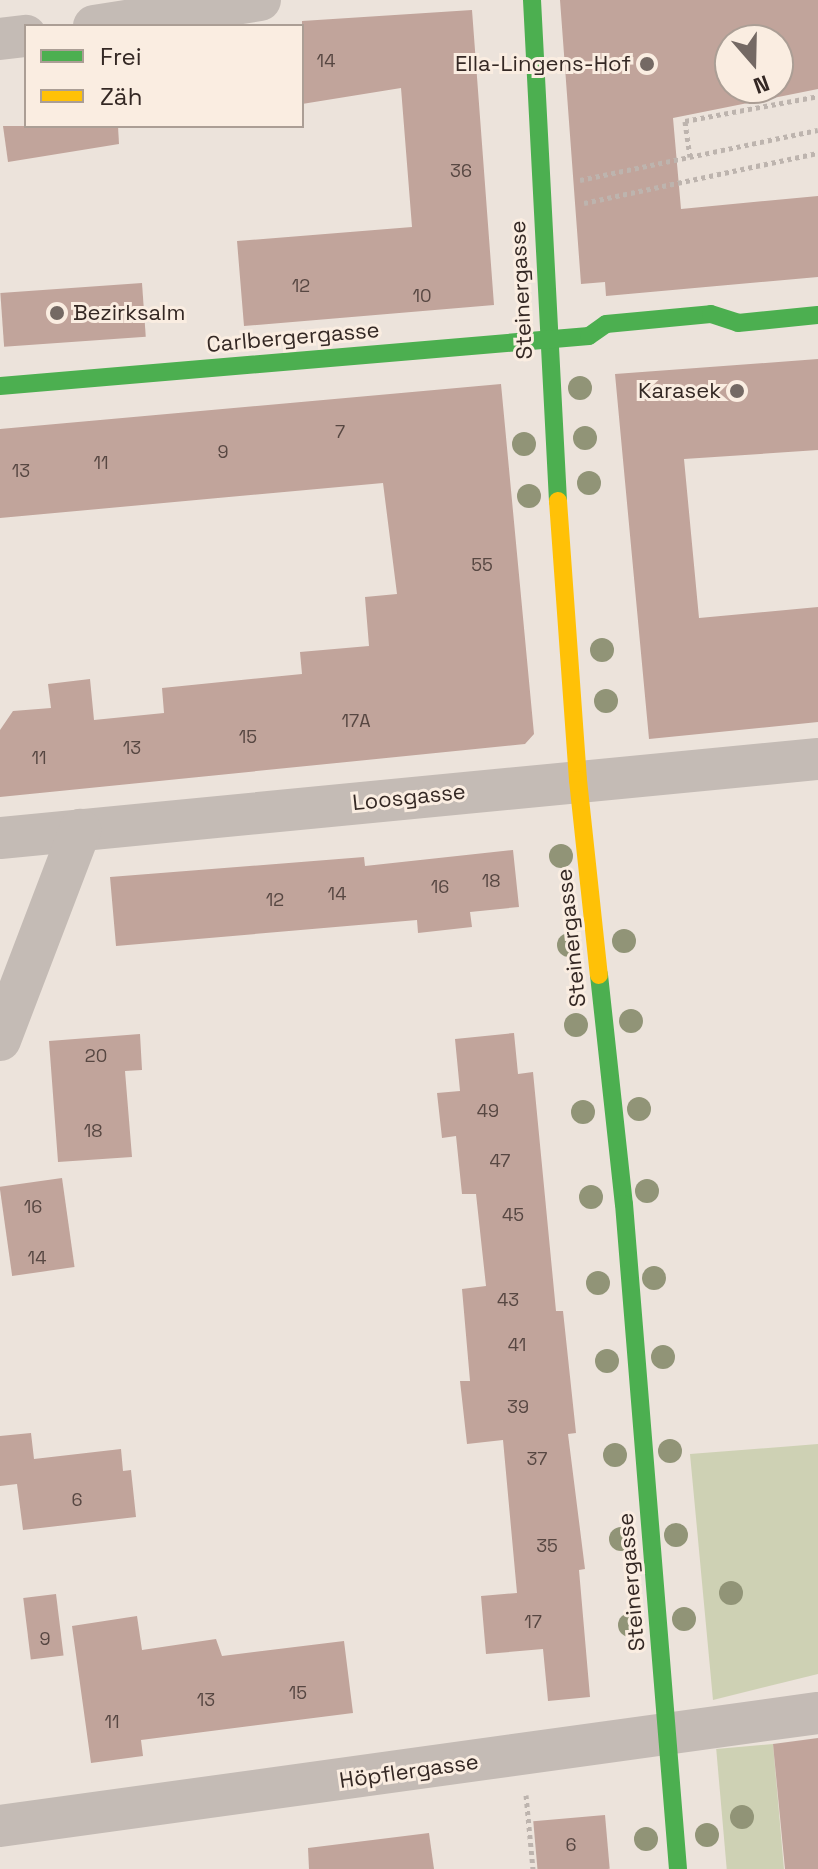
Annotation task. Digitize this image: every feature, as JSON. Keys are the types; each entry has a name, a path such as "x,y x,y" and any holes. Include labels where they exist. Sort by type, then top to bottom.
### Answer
{"street":[{"path":"107,24 260,0"},
{"name":"Steinergasse","path":"532,0 547,339 578,780 624,1204 678,1869"},
{"path":"0,39 24,36"},
{"name":"Carlbergergasse","path":"589,336 606,324 711,314 738,323 818,315"},
{"name":"Carlbergergasse","path":"714,337 738,323"},
{"name":"Carlbergergasse","path":"0,386 589,336 610,346"},
{"name":"Loosgasse","path":"0,838 818,759"},
{"path":"0,1040 80,830"},
{"name":"Höpflergasse","path":"0,1826 668,1737 818,1713"}],"path":[{"path":"690,157 685,121 818,96"},
{"path":"629,170 818,130"},
{"path":"541,206 818,153"},
{"path":"526,1794 533,1869"}],"green space":[{"path":"818,1444 818,1674 713,1700 690,1454"},
{"path":"773,1744 784,1869 727,1869 716,1749"}],"building":[{"path":"560,0 818,0 818,89 794,94 794,24 714,24 714,104 743,104 673,118 681,209 818,196 818,277 606,296 605,282 581,284"},
{"path":"472,10 494,305 244,326 237,241 412,227 401,88 304,104 302,21"},
{"path":"3,126 118,128 119,144 8,162"},
{"path":"142,283 146,337 4,347 0,293"},
{"path":"818,359 818,450 684,459 699,618 818,607 818,722 649,739 615,374"},
{"path":"501,384 534,734 525,744 0,797 0,730 13,711 51,708 48,684 90,679 94,720 164,713 162,688 302,674 300,652 369,646 365,597 397,594 383,483 0,518 0,429"},
{"path":"513,850 519,907 470,912 472,927 418,933 417,920 116,946 110,877 364,857 365,866"},
{"path":"514,1033 518,1074 533,1072 556,1311 563,1311 576,1433 568,1434 585,1569 579,1570 590,1697 548,1701 543,1649 486,1654 481,1596 517,1593 503,1440 467,1444 460,1381 470,1381 462,1289 486,1286 476,1194 462,1194 456,1136 442,1138 437,1093 460,1091 455,1039"},
{"path":"140,1034 142,1070 125,1071 132,1157 58,1162 49,1041"},
{"path":"62,1178 75,1267 12,1276 0,1187"},
{"path":"31,1433 34,1459 121,1449 123,1471 131,1470 136,1517 23,1530 17,1484 0,1486 0,1436"},
{"path":"56,1594 64,1656 31,1660 23,1598"},
{"path":"137,1616 142,1650 216,1639 222,1656 344,1641 353,1713 141,1740 143,1756 91,1763 72,1626"},
{"path":"818,1738 818,1869 785,1869 773,1744"},
{"path":"605,1815 610,1869 537,1869 533,1821"},
{"path":"429,1833 434,1869 309,1869 308,1848"}],"traffic: fast":[{"path":"532,0 558,501"},
{"path":"0,386 589,336 606,324 711,314 738,323 818,315"},
{"path":"599,975 624,1204 678,1869"}],"traffic: slow":[{"path":"558,501 578,780 599,975"}],"place":[{"name":"Ella-Lingens-Hof","path":"647,64"},
{"name":"Bezirksalm","path":"57,313"},
{"name":"Karasek","path":"737,391"}]}
